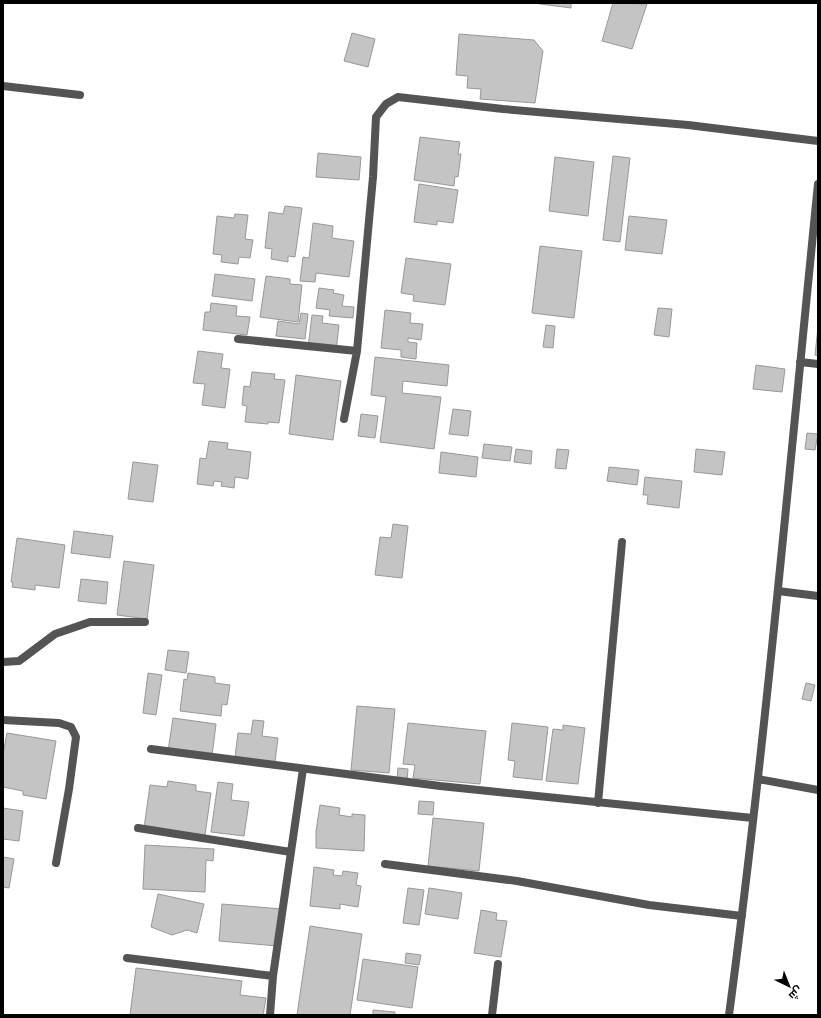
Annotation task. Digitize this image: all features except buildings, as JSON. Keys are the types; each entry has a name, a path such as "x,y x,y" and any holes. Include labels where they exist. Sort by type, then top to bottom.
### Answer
{"street":[{"path":"3,86 80,96"},
{"path":"344,419 357,351 373,177 376,116 386,104 398,97 503,109 688,125 818,141"},
{"path":"729,1015 758,779 818,184"},
{"path":"238,339 357,351"},
{"path":"800,362 818,364"},
{"path":"598,803 622,542"},
{"path":"778,591 818,596"},
{"path":"3,662 19,661 55,634 90,622 145,622"},
{"path":"3,720 59,723 71,727 76,737 69,789 56,863"},
{"path":"151,749 304,769 598,803 753,818"},
{"path":"270,1015 273,976 304,769"},
{"path":"758,779 818,790"},
{"path":"138,828 291,852"},
{"path":"385,864 517,881 649,905 742,916"},
{"path":"127,958 273,976"},
{"path":"492,1015 498,964"}]}
